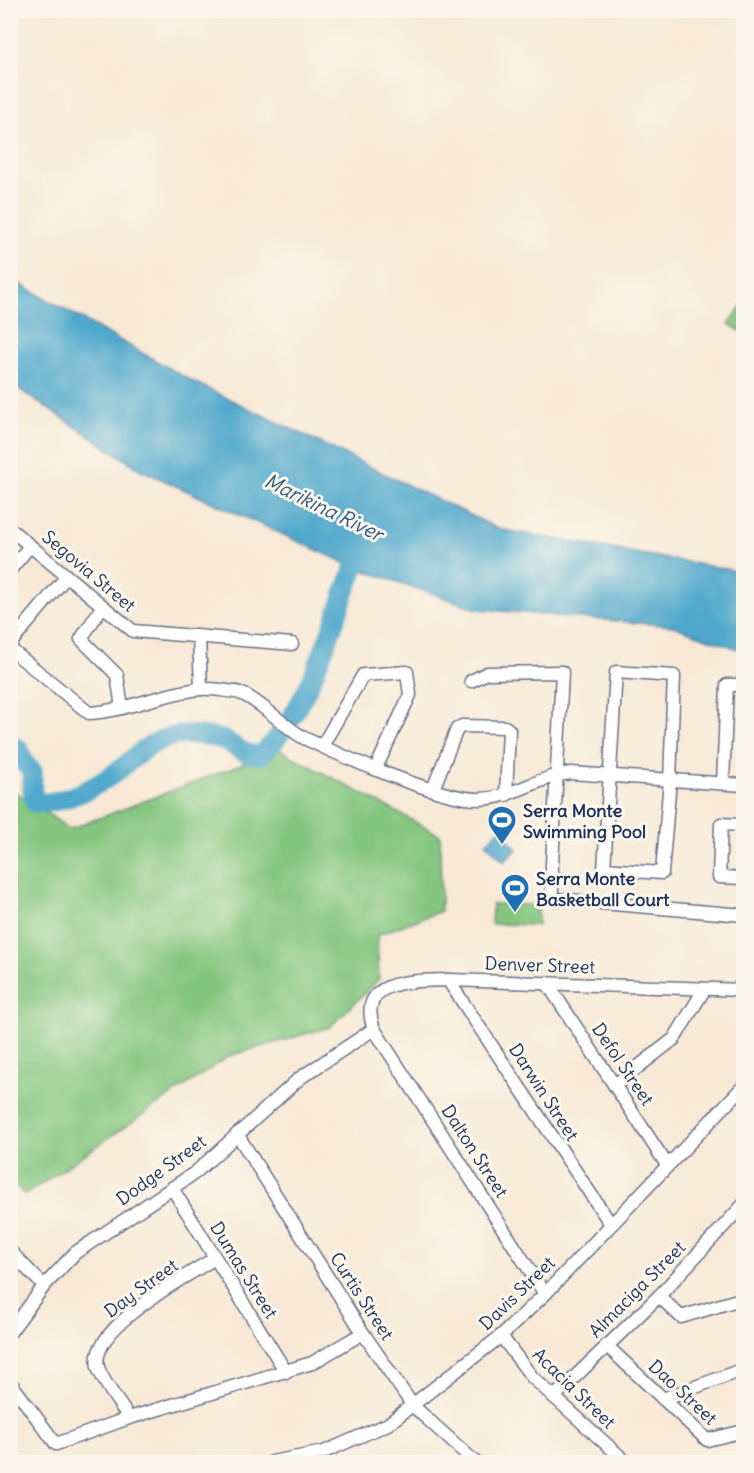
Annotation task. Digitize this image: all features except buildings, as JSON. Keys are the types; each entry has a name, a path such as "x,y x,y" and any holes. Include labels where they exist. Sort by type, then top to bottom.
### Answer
{"street":[{"name":"Segovia Street","path":"10,529 133,631 292,644"},
{"path":"10,570 30,546"},
{"path":"10,644 66,577"},
{"path":"102,607 81,639 117,675 122,708"},
{"path":"198,636 201,689"},
{"path":"10,649 89,713 122,708 201,689 240,693 299,735 322,746 434,789 478,799 506,795 558,774 744,785"},
{"path":"322,746 363,675 407,672 410,695 376,768"},
{"path":"471,681 487,673 562,672 552,896 559,901 744,915"},
{"path":"616,672 674,676 670,780 662,873 603,869 610,776 616,672"},
{"path":"723,783 727,685 744,685"},
{"path":"434,789 457,729 462,726 505,727 509,730 506,795"},
{"path":"744,825 721,824 719,877 744,878"},
{"name":"Denver Street","path":"374,1029 369,1008 379,992 400,982 448,980 744,990"},
{"name":"Darwin Street","path":"448,980 610,1223"},
{"name":"Defol Street","path":"547,983 616,1084 667,1165"},
{"path":"616,1084 674,1039 704,990"},
{"name":"Dodge Street","path":"10,1332 44,1286 88,1243 196,1172 300,1078 374,1029"},
{"name":"Dalton Street","path":"374,1029 545,1294"},
{"name":"Davis Street","path":"272,1462 321,1457 369,1435 413,1406 501,1336 545,1294 667,1165 739,1098 744,1086"},
{"name":"Curtis Street","path":"237,1134 363,1333 413,1406 476,1462"},
{"name":"Dumas Street","path":"172,1188 286,1372"},
{"name":"Almaciga Street","path":"554,1397 659,1296 744,1204"},
{"path":"10,1251 44,1286"},
{"name":"Day Street","path":"129,1419 98,1367 99,1354 105,1339 124,1318 215,1258"},
{"path":"659,1296 681,1317 744,1298"},
{"path":"10,1382 56,1444 129,1419 312,1364 363,1333"},
{"name":"Acacia Street","path":"501,1336 521,1364 626,1462"},
{"name":"Dao Street","path":"606,1345 707,1440 744,1431"},
{"path":"663,1399 744,1369"}],"green space":[{"path":"743,304 743,333 729,324"},
{"path":"280,750 440,835 441,911 377,935 379,979 330,1027 229,1056 25,1195 10,1180 11,789 70,829"},
{"name":"Serra Monte Basketball Court","path":"492,904 538,905 538,925 491,924"}],"water":[{"name":"Marikina River","path":"11,279 190,380 499,529 743,572 743,651 673,626 477,609 354,567 141,470 11,384"},
{"name":"Serra Monte Swimming Pool","path":"499,830 517,849 504,862 486,843"}],"waterway":[{"name":"Marikina River","path":"10,744 19,749 24,763 33,772 32,789 35,803 57,801 91,788 154,744 178,735 215,738 226,741 243,752 261,755 280,734 310,684 364,545"}],"place":[{"name":"Serra Monte Swimming Pool","path":"502,846"},
{"name":"Serra Monte Basketball Court","path":"515,914"}]}
